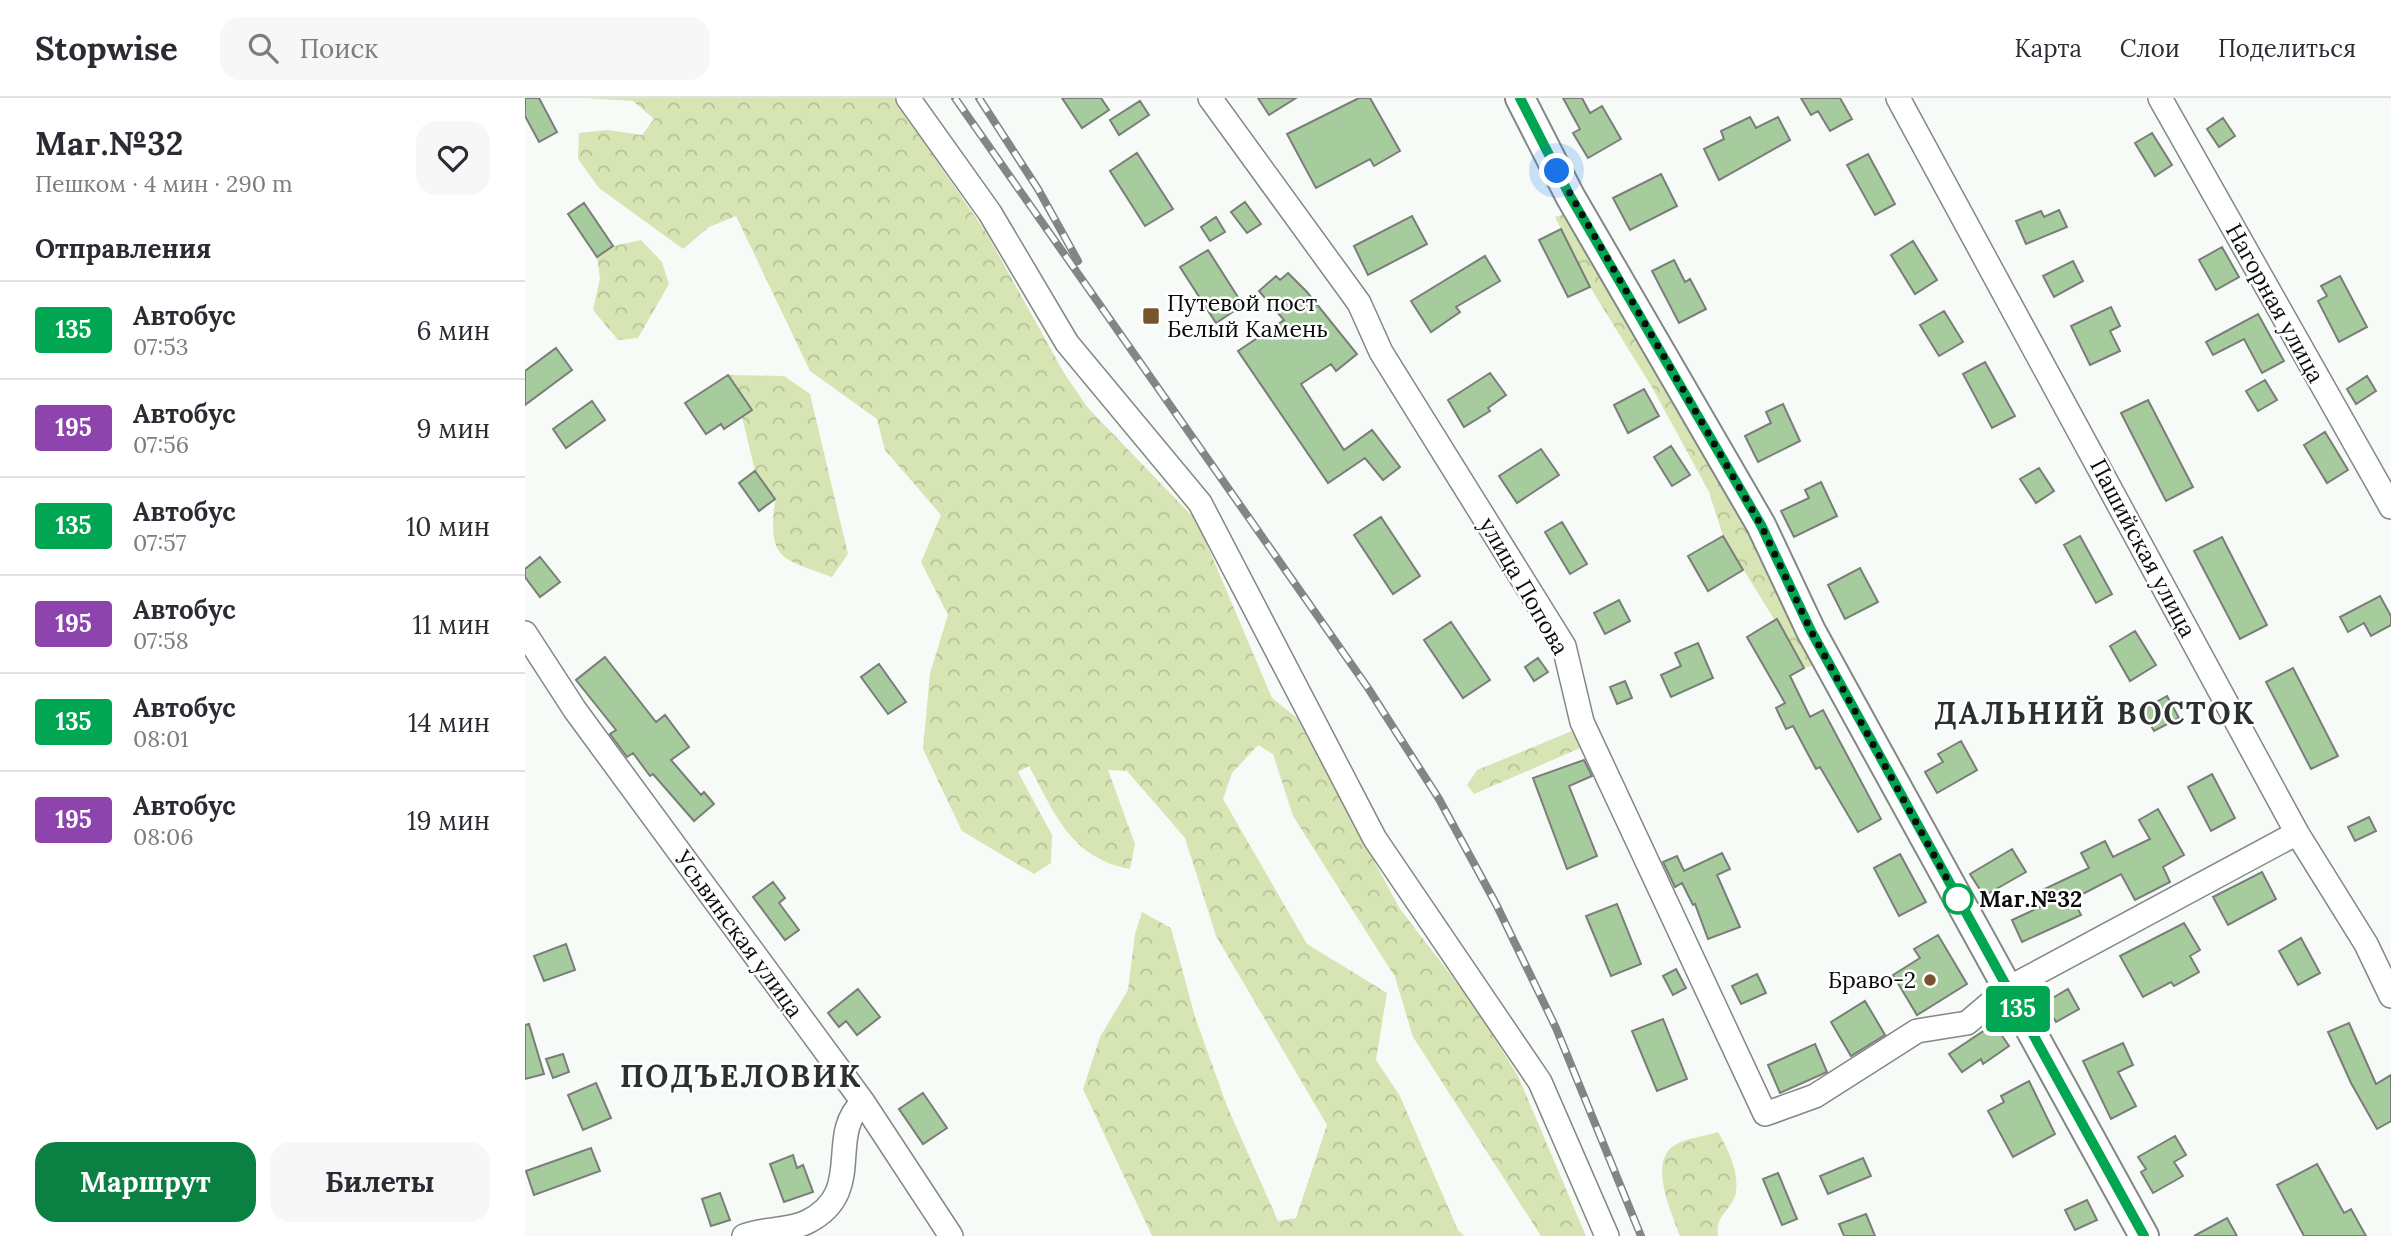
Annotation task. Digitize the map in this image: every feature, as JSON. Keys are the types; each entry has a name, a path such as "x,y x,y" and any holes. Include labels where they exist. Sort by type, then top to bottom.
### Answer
{"street":[{"path":"908,98 990,213 1067,344 1201,503 1375,839 1540,1082 1607,1236"},
{"name":"улица Попова","path":"1210,98 1359,303 1381,352 1564,646 1582,722 1765,1114 1815,1097 1917,1031 1967,1023 2007,989"},
{"path":"1520,98 1570,196 1761,525 1811,631 2144,1236"},
{"name":"Пашийская улица","path":"1898,98 2297,833 2366,944 2391,996"},
{"name":"Нагорная улица","path":"2160,98 2391,507"},
{"name":"Усьвинская улица","path":"525,633 575,710 863,1102 951,1236"},
{"path":"2007,989 2297,833"},
{"path":"744,1236 762,1229 804,1224 820,1214 841,1189 851,1112 863,1102"}],"green space":[{"path":"584,98 894,98 987,234 1064,373 1088,408 1197,521 1272,698 1297,718 1400,909 1474,1005 1518,1076 1586,1236 1541,1236 1413,1037 1395,977 1293,816 1273,754 1258,745 1232,773 1223,799 1307,944 1387,993 1376,1060 1400,1096 1458,1230 1464,1236 1152,1236 1083,1089 1100,1037 1128,990 1135,934 1142,912 1171,928 1195,1017 1227,1106 1278,1221 1296,1218 1327,1125 1216,936 1185,838 1127,771 1108,770 1135,844 1130,869 1110,863 1093,855 1067,831 1047,801 1029,766 1018,772 1052,835 1051,863 1034,874 962,831 923,749 930,673 948,615 921,562 941,515 885,450 877,419 810,371 736,216 709,227 683,249 599,188 578,159 579,133 608,130 642,135 654,119 633,101"},
{"path":"1570,213 1821,663 1804,668 1723,536 1709,492 1653,389 1590,287 1555,217"},
{"path":"641,240 662,262 669,284 638,338 618,340 593,310 600,278 597,257 613,246"},
{"path":"728,375 784,376 810,394 848,554 832,577 789,560 781,554 776,545 773,534 775,499 755,471 742,417 752,410"},
{"path":"1572,731 1581,736 1585,746 1474,794 1467,785 1477,770"},
{"path":"1718,1132 1735,1171 1735,1196 1720,1219 1718,1236 1680,1236 1664,1188 1663,1163 1667,1153 1675,1145"}],"building":[{"path":"525,98 539,98 557,132 539,142 525,116"},
{"path":"1062,98 1101,98 1109,110 1082,128"},
{"path":"1258,98 1296,98 1269,115"},
{"path":"1359,98 1370,98 1400,151 1374,166 1370,159 1316,188 1287,134"},
{"path":"1563,98 1582,98 1590,113 1602,106 1621,139 1588,158 1573,133 1580,129"},
{"path":"1801,98 1840,98 1852,119 1830,131 1818,111 1811,115"},
{"path":"1140,101 1149,115 1119,135 1110,120"},
{"path":"1750,117 1756,128 1778,117 1790,140 1719,180 1704,149 1724,139 1721,131"},
{"path":"2223,118 2235,136 2219,147 2207,129"},
{"path":"2152,133 2172,165 2155,176 2135,143"},
{"path":"1137,153 1173,209 1145,226 1110,171"},
{"path":"1868,154 1895,204 1875,215 1847,165"},
{"path":"1661,174 1677,206 1630,230 1613,198"},
{"path":"1245,202 1261,224 1247,233 1231,212"},
{"path":"584,203 613,246 597,257 568,214"},
{"path":"2059,210 2067,227 2026,244 2016,221 2041,211 2044,217"},
{"path":"1412,216 1427,244 1368,275 1354,246"},
{"path":"1216,217 1225,232 1210,241 1201,227"},
{"path":"1561,229 1590,287 1568,297 1539,240"},
{"path":"1913,241 1937,280 1915,294 1891,255"},
{"path":"2222,247 2239,277 2216,290 2199,260"},
{"path":"1208,250 1243,305 1216,323 1180,267"},
{"path":"1485,256 1500,281 1456,307 1460,312 1431,332 1411,301"},
{"path":"1674,260 1685,282 1690,279 1706,309 1679,323 1652,271"},
{"path":"2073,261 2083,281 2054,297 2043,276"},
{"path":"1288,273 1307,292 1357,354 1336,371 1331,364 1301,384 1344,450 1372,430 1400,467 1383,480 1365,458 1328,483 1238,351 1284,320 1259,291 1276,276 1280,280"},
{"path":"2340,276 2367,327 2339,342 2318,301 2327,296 2321,286"},
{"path":"2111,307 2120,326 2110,331 2120,351 2090,365 2071,326"},
{"path":"1944,311 1963,342 1939,356 1920,325"},
{"path":"2258,314 2284,361 2262,373 2244,339 2213,355 2206,342"},
{"path":"556,348 572,370 525,405 525,371"},
{"path":"1985,362 2015,416 1992,428 1963,374"},
{"path":"1490,373 1506,395 1488,408 1490,411 1464,427 1448,400"},
{"path":"728,375 752,410 724,429 721,424 706,434 685,403"},
{"path":"2367,376 2376,391 2356,404 2347,389"},
{"path":"2265,380 2277,400 2258,411 2246,391"},
{"path":"1644,389 1659,416 1628,433 1614,405"},
{"path":"2148,400 2193,487 2166,501 2121,413"},
{"path":"592,401 605,420 566,448 553,429"},
{"path":"1783,404 1800,441 1758,462 1745,436 1771,423 1766,412"},
{"path":"2325,432 2348,470 2327,483 2304,445"},
{"path":"1671,446 1690,475 1672,486 1654,457"},
{"path":"1541,449 1559,475 1517,503 1499,476"},
{"path":"2039,468 2054,491 2036,503 2020,479"},
{"path":"755,471 775,499 759,511 739,483"},
{"path":"1821,482 1837,516 1794,537 1781,511 1809,498 1805,490"},
{"path":"1381,517 1420,576 1393,594 1354,535"},
{"path":"1562,522 1587,564 1570,574 1545,532"},
{"path":"1723,536 1743,570 1708,591 1688,556"},
{"path":"2080,536 2112,594 2096,603 2064,545"},
{"path":"2222,537 2267,625 2240,639 2194,551"},
{"path":"540,557 560,582 540,597 525,577 525,569"},
{"path":"1860,568 1878,602 1845,619 1828,585"},
{"path":"2380,596 2391,616 2391,625 2371,636 2364,623 2348,632 2340,617"},
{"path":"1619,600 1630,621 1605,634 1594,613"},
{"path":"1777,619 1804,668 1790,676 1810,717 1823,710 1881,819 1858,832 1820,767 1816,769 1793,726 1786,729 1776,708 1785,703 1747,637"},
{"path":"1451,622 1490,680 1463,698 1424,640"},
{"path":"2135,631 2156,665 2130,681 2110,646"},
{"path":"1698,643 1713,678 1671,697 1661,675 1681,666 1675,653"},
{"path":"605,657 656,722 665,715 689,747 671,760 701,795 704,792 714,804 694,821 653,774 650,776 633,753 627,757 610,734 616,730 576,680"},
{"path":"1538,658 1548,672 1534,681 1525,667"},
{"path":"879,664 906,702 888,714 861,677"},
{"path":"2293,668 2338,756 2311,769 2266,682"},
{"path":"1625,681 1632,698 1617,704 1610,687"},
{"path":"2167,696 2179,718 2154,731 2142,710"},
{"path":"1961,741 1977,770 1937,793 1925,772 1943,762 1938,754"},
{"path":"1584,760 1592,776 1569,786 1597,856 1567,869 1533,778"},
{"path":"2212,774 2235,818 2211,831 2188,787"},
{"path":"2158,809 2184,855 2163,867 2170,882 2135,900 2121,874 2073,899 2081,915 2022,942 2012,920 2040,907 2034,894 2089,868 2081,853 2105,841 2113,857 2150,839 2139,820"},
{"path":"2369,817 2376,831 2355,841 2348,827"},
{"path":"2012,849 2026,872 1984,896 1970,874"},
{"path":"1722,853 1730,869 1717,875 1740,927 1708,939 1695,904 1693,905 1682,883 1675,887 1663,862 1677,856 1684,871"},
{"path":"1900,854 1926,902 1899,916 1874,868"},
{"path":"2262,872 2276,899 2228,925 2213,897"},
{"path":"773,882 785,898 779,903 799,930 785,940 753,897"},
{"path":"1617,904 1641,964 1611,976 1586,916"},
{"path":"2184,923 2200,950 2190,956 2199,972 2174,986 2171,982 2143,997 2120,956"},
{"name":"Браво-2","path":"1938,935 1967,984 1917,1015 1893,975 1920,958 1914,949"},
{"path":"2301,938 2320,973 2298,985 2279,951"},
{"path":"566,944 575,970 544,981 534,956"},
{"path":"1676,969 1686,988 1673,995 1663,976"},
{"path":"1757,974 1766,993 1741,1004 1732,986"},
{"path":"858,989 880,1017 857,1035 846,1021 839,1027 828,1013"},
{"path":"2068,989 2079,1009 2056,1022 2044,1003"},
{"path":"1865,1001 1885,1035 1851,1056 1831,1022"},
{"path":"1663,1019 1687,1079 1657,1091 1632,1031"},
{"path":"2349,1023 2376,1084 2391,1075 2391,1121 2377,1129 2351,1083 2328,1032"},
{"path":"529,1024 544,1074 525,1079 525,1025"},
{"path":"1994,1024 2009,1046 1983,1064 1981,1059 1962,1072 1949,1054"},
{"path":"2123,1043 2133,1065 2118,1072 2136,1106 2111,1119 2083,1061"},
{"path":"1815,1044 1827,1072 1780,1093 1768,1065"},
{"path":"563,1054 569,1072 553,1078 546,1059"},
{"path":"2029,1081 2055,1134 2013,1157 1988,1111 2004,1102 2001,1096"},
{"path":"596,1083 611,1118 583,1130 568,1095"},
{"path":"923,1093 947,1128 923,1144 899,1109"},
{"path":"2175,1136 2186,1155 2174,1162 2183,1176 2153,1193 2141,1172 2146,1169 2138,1157"},
{"path":"591,1148 600,1171 534,1195 526,1171"},
{"path":"793,1155 797,1168 803,1165 813,1192 784,1202 770,1164"},
{"path":"1863,1158 1871,1176 1828,1194 1820,1176"},
{"path":"2317,1164 2344,1213 2351,1209 2366,1236 2304,1236 2277,1185"},
{"path":"1778,1173 1797,1219 1782,1225 1763,1179"},
{"path":"720,1193 730,1220 711,1226 702,1199"},
{"path":"2087,1200 2097,1220 2075,1230 2065,1210"},
{"path":"1866,1214 1875,1236 1844,1236 1839,1224"},
{"path":"2227,1218 2237,1236 2194,1236"}],"railway":[{"path":"955,98 1368,688 1439,799 1496,904 1556,1028 1641,1236"},
{"path":"979,98 1038,189 1078,261"}],"bus line":[{"name":"135","path":"1520,98 1570,196 1761,525 1811,631 2144,1236"}],"place":[{"name":"Путевой пост Белый Камень","path":"1151,316"},
{"name":"Маг.№32","path":"1958,899"},
{"name":"Браво-2","path":"1930,980"}],"district":[{"name":"ДАЛЬНИЙ ВОСТОК","path":"2095,714"},
{"name":"ПОДЪЕЛОВИК","path":"741,1077"}],"route":[{"path":"1557,171 1761,525 1811,631 1958,899"}]}
